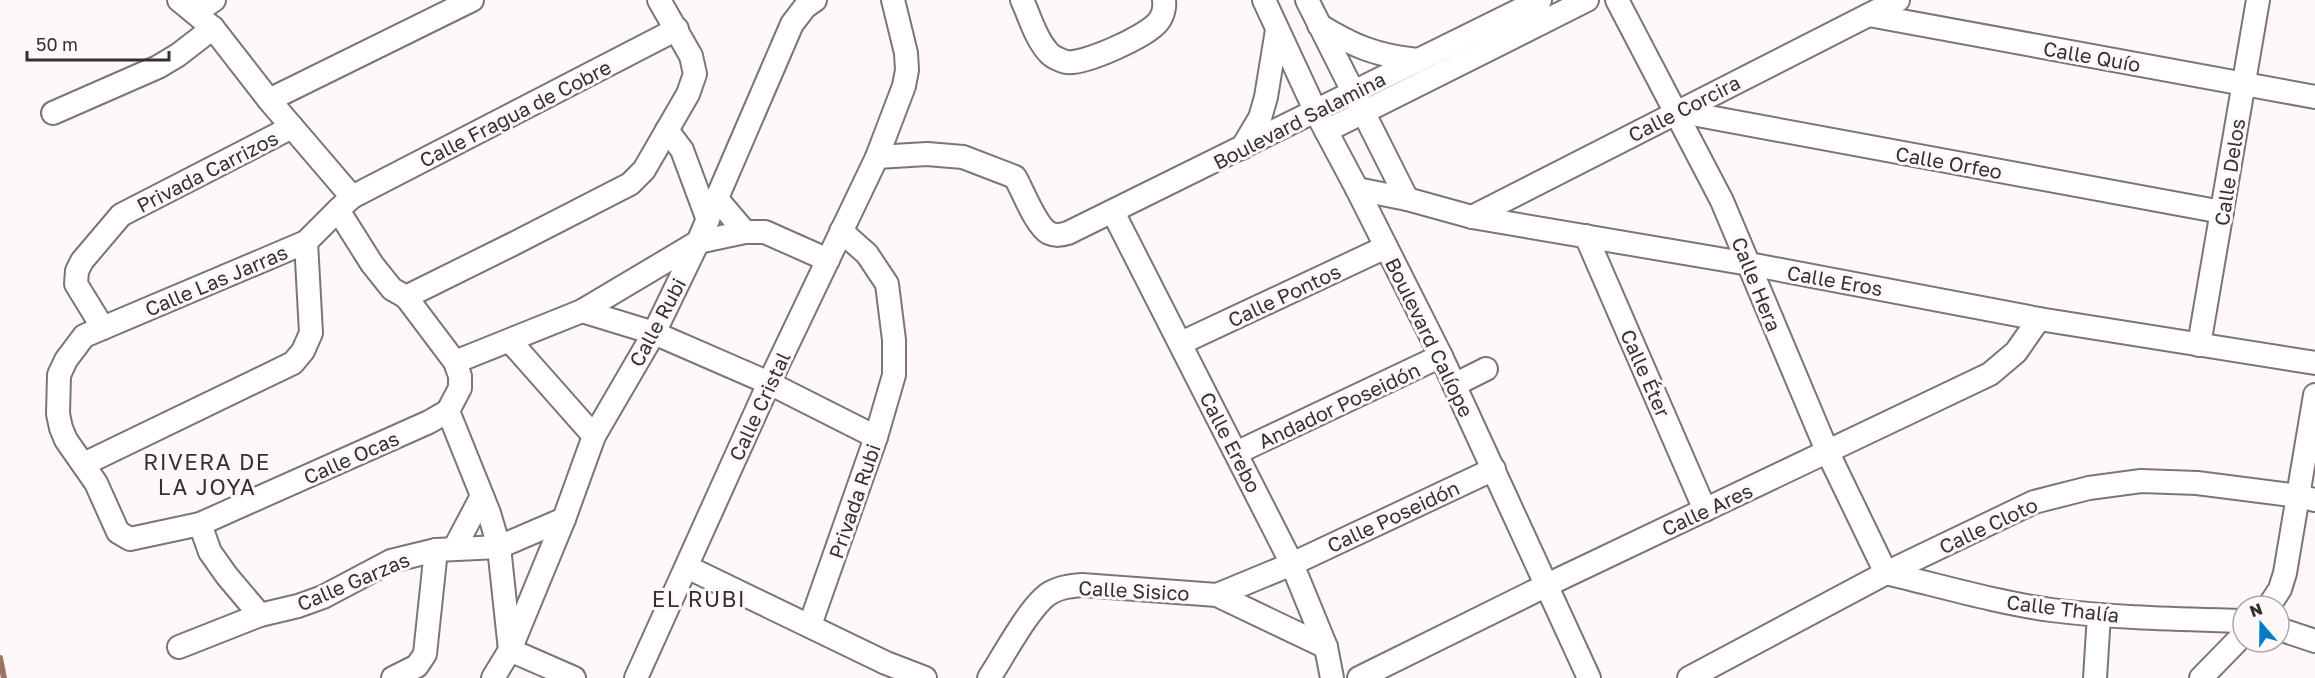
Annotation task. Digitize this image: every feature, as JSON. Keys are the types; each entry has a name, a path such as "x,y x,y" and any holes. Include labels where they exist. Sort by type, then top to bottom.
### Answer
{"street":[{"path":"270,100 472,0"},
{"path":"406,297 630,183 644,170 688,94 695,74 691,56 659,0"},
{"name":"Calle Rubi","path":"493,678 510,650 564,519 594,436 654,333 698,242 792,24 805,7 814,0"},
{"name":"Calle Cristal","path":"636,678 769,383 877,157 904,86 907,70 906,53 893,0"},
{"path":"1023,0 1039,39 1050,55 1066,62 1084,60 1148,31 1160,21 1165,7 1164,0"},
{"name":"Boulevard Calíope","path":"1264,0 1321,122 1358,189 1441,356 1589,678"},
{"path":"1307,0 1407,199"},
{"name":"Boulevard Salamina","path":"1358,102 1418,60 1540,0"},
{"name":"Boulevard Salamina","path":"877,157 927,154 963,157 1015,177 1040,224 1047,232 1057,236 1113,212 1242,148 1321,122 1358,102 1587,0"},
{"name":"Calle Hera","path":"1617,0 1722,201 1828,453 1886,573"},
{"name":"Calle Corcira","path":"1472,217 1676,111 1898,0"},
{"name":"Calle Delos","path":"2199,345 2258,0"},
{"path":"196,4 292,127 345,204 372,264 392,289 406,297 455,362 460,376 459,388 448,411 500,547 510,650 574,678"},
{"name":"Calle Quío","path":"1869,15 2315,97"},
{"path":"1318,24 1346,42 1366,51 1388,57 1418,60"},
{"path":"53,113 158,67 213,28"},
{"name":"Calle Fragua de Cobre","path":"345,204 677,29"},
{"path":"1242,148 1260,118 1266,97 1277,30"},
{"name":"Calle Orfeo","path":"1676,111 2222,212"},
{"name":"Privada Carrizos","path":"93,332 76,284 77,271 82,261 121,215 292,127"},
{"path":"667,130 682,150 708,220"},
{"name":"Calle Eros","path":"1358,189 1407,199 1472,217 1749,264 2039,319 2315,363"},
{"path":"717,199 746,232"},
{"name":"Calle Las Jarras","path":"93,332 306,242 345,204"},
{"name":"Calle Erebo","path":"1113,212 1292,564 1326,647 1332,678"},
{"path":"455,362 582,311 698,242 746,232 765,231 828,260"},
{"name":"Privada Rubi","path":"810,625 876,437 894,375 894,340 887,284 867,254 841,231"},
{"name":"Calle Éter","path":"1586,236 1705,510"},
{"path":"93,332 66,360 59,375 58,414 66,440 84,464 293,363 303,351 311,333 306,242"},
{"name":"Calle Pontos","path":"1181,343 1386,247"},
{"path":"582,311 654,333 769,383 876,437"},
{"name":"Calle Ares","path":"1359,678 1547,585 1990,374 2016,352 2039,319"},
{"path":"510,340 594,436"},
{"name":"Andador Poseidón","path":"1236,453 1441,356"},
{"path":"1454,385 1485,369"},
{"path":"2277,594 2306,498 2315,395"},
{"name":"Calle Ocas","path":"84,464 96,483 118,532 130,539 200,524 429,422 448,411"},
{"name":"Calle Poseidón","path":"1217,595 1292,564 1494,469"},
{"name":"Calle Cloto","path":"1689,678 1886,573 2034,502 2089,488 2141,481 2186,483 2306,498"},
{"path":"393,678 417,666 425,654 445,550 482,496"},
{"name":"Calle Garzas","path":"179,647 260,615 323,597 391,561 445,550 500,547 564,519"},
{"path":"200,524 210,552 260,615"},
{"path":"687,567 810,625 884,671 925,678"},
{"name":"Calle Thalía","path":"1886,573 1997,600 2051,610 2099,615 2231,620"},
{"name":"Calle Sisico","path":"989,678 1036,606 1049,594 1064,587 1082,585 1217,595"},
{"path":"1217,595 1326,647"},
{"path":"2095,678 2099,615"},
{"path":"2291,633 2315,640"},
{"path":"2201,678 2231,647"}],"waterway":[{"path":"0,658 4,678"}],"district":[{"name":"RIVERA DE LA JOYA","path":"207,474"},
{"name":"EL RUBI","path":"699,598"}]}
